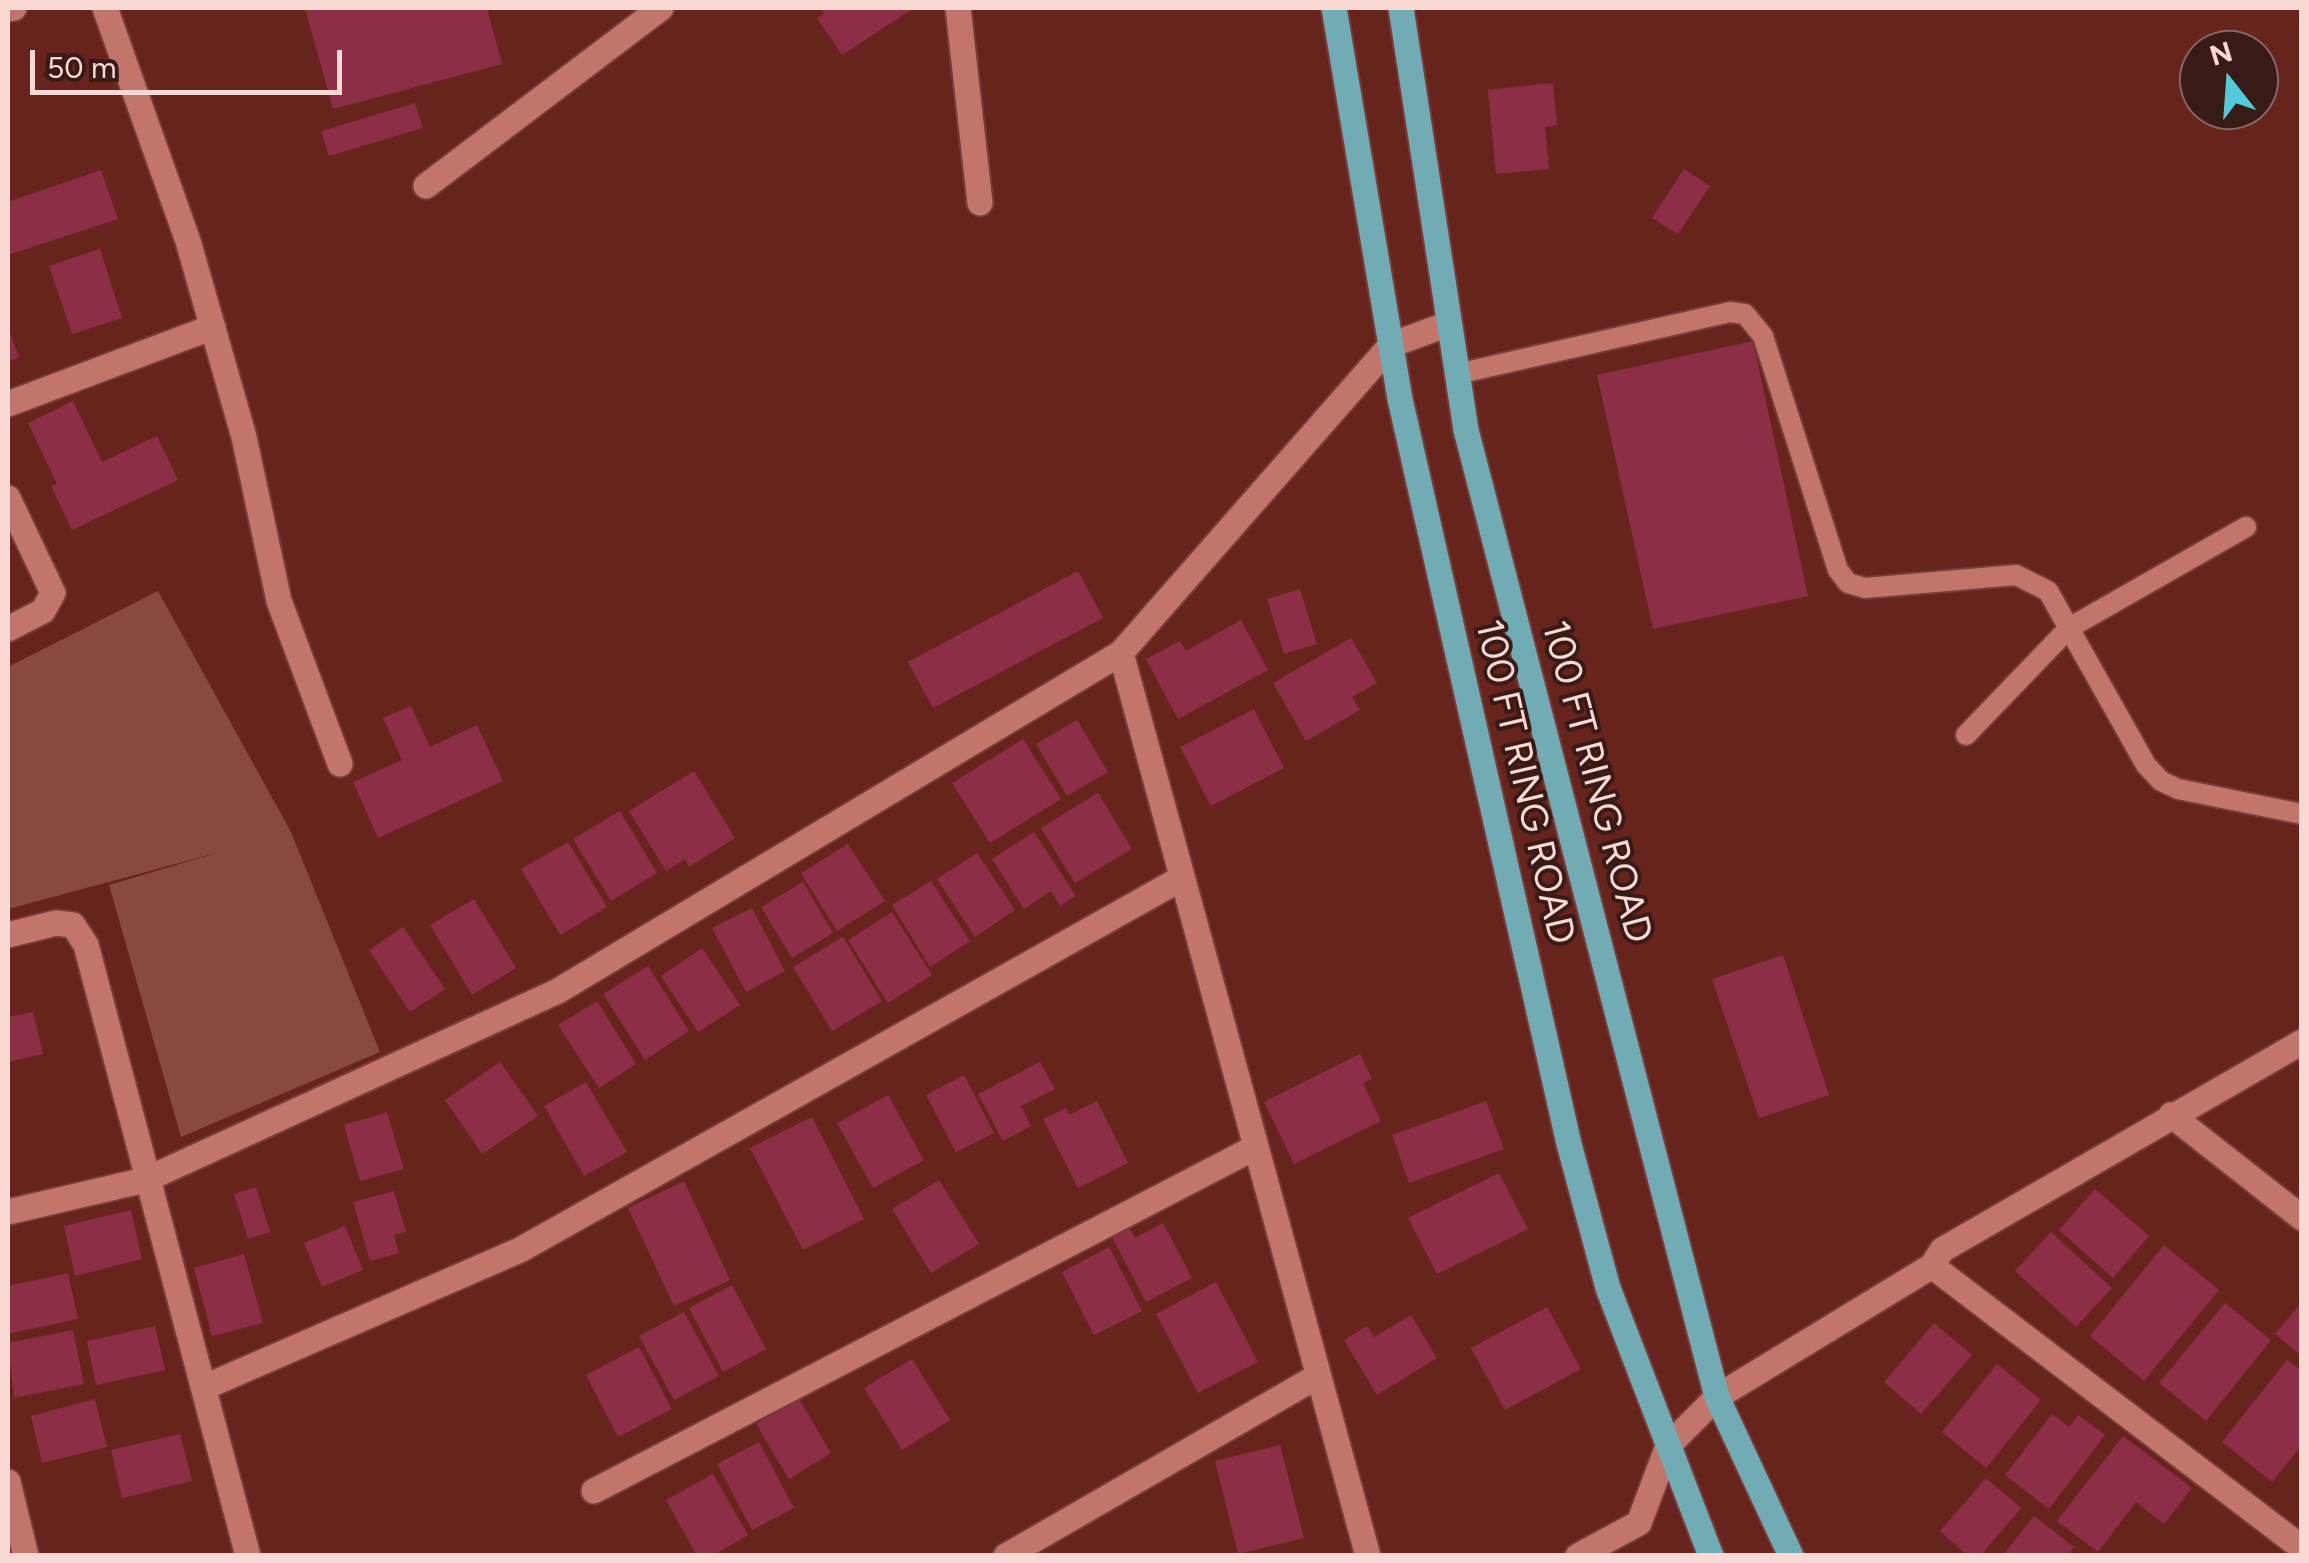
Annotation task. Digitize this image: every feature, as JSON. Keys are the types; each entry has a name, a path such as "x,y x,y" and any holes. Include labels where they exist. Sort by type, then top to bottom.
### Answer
{"main road":[{"name":"100 FT RING ROAD","path":"1334,8 1391,345 1468,709 1569,1144 1608,1288 1711,1556"},
{"name":"100 FT RING ROAD","path":"1400,8 1466,430 1716,1397 1790,1556"}],"street":[{"path":"105,8 188,241 244,437 278,602 340,764"},
{"path":"426,186 661,8"},
{"path":"958,8 980,204"},
{"path":"8,1212 145,1180 558,991 1121,653 1391,345 1448,324"},
{"path":"8,404 213,328"},
{"path":"8,498 53,593 43,611 8,629"},
{"path":"1121,653 1368,1556"},
{"path":"205,1387 520,1250 1182,878"},
{"path":"8,934 56,922 73,925 86,945 145,1180 205,1387 248,1556"},
{"path":"1578,1556 1638,1523 1668,1446 1716,1397 1932,1266 1942,1250 2302,1042"},
{"path":"2171,1116 2302,1218"},
{"path":"594,1492 1256,1146"},
{"path":"1932,1266 2302,1548"},
{"path":"1006,1556 1318,1376"},
{"path":"8,1482 26,1556"}],"lane":[{"path":"1456,374 1730,312 1744,314 1762,336 1838,570 1848,583 1865,588 2016,576 2048,591 2146,764 2161,781 2178,789 2302,814"},
{"path":"1966,735 2068,628 2246,528"}],"shaded area":[{"path":"158,591 291,832 380,1052 181,1137 109,885 220,852 8,909 8,667"}],"building":[{"path":"305,8 487,8 502,64 333,109"},
{"path":"820,8 914,8 842,55 817,18 824,14"},
{"path":"1553,83 1557,125 1545,127 1549,169 1496,174 1488,90"},
{"path":"415,103 423,128 329,156 321,131"},
{"path":"1684,169 1710,186 1678,234 1652,218"},
{"path":"101,170 118,219 8,255 8,202"},
{"path":"100,249 122,318 72,334 49,266"},
{"path":"8,328 19,357 8,362"},
{"path":"1753,341 1808,596 1653,629 1597,375"},
{"path":"73,401 102,462 157,436 178,480 72,530 51,486 57,484 28,423"},
{"path":"1078,571 1103,618 933,708 908,662"},
{"path":"1300,589 1317,644 1284,654 1267,599"},
{"path":"1241,620 1268,670 1178,719 1146,659 1180,641 1186,651"},
{"path":"1351,638 1377,683 1352,697 1360,710 1306,741 1273,683"},
{"path":"411,706 430,747 477,725 503,781 378,838 353,782 402,760 383,718"},
{"path":"1254,709 1284,768 1211,806 1180,747"},
{"path":"1077,720 1108,772 1067,796 1036,744"},
{"path":"1023,739 1061,799 990,843 952,783"},
{"path":"694,771 735,838 689,867 685,859 666,871 629,811"},
{"path":"1098,793 1132,849 1075,883 1041,828"},
{"path":"620,811 657,873 611,901 573,839"},
{"path":"1034,832 1076,896 1060,906 1051,891 1024,909 992,859"},
{"path":"568,842 607,907 560,935 521,869"},
{"path":"848,844 885,901 837,931 801,873"},
{"path":"977,853 1015,910 975,937 937,879"},
{"path":"931,881 970,941 930,967 892,905"},
{"path":"803,882 833,933 792,958 761,907"},
{"path":"474,899 516,968 472,995 430,925"},
{"path":"752,908 785,971 746,992 712,928"},
{"path":"892,912 932,975 888,1003 848,940"},
{"path":"403,927 445,989 410,1012 369,950"},
{"path":"843,937 882,1001 832,1031 793,967"},
{"path":"702,948 740,1005 698,1032 661,976"},
{"path":"1783,955 1829,1095 1759,1118 1712,979"},
{"path":"648,966 689,1031 645,1060 603,994"},
{"path":"597,1001 636,1064 599,1088 558,1025"},
{"path":"33,1012 43,1054 8,1062 8,1017"},
{"path":"1360,1054 1372,1079 1363,1083 1381,1121 1294,1164 1264,1102"},
{"path":"500,1062 538,1116 482,1154 445,1100"},
{"path":"1040,1062 1055,1089 1021,1106 1031,1126 1003,1141 978,1094"},
{"path":"964,1075 994,1133 956,1152 926,1095"},
{"path":"586,1082 627,1152 584,1176 544,1106"},
{"path":"888,1095 924,1160 873,1188 837,1123"},
{"path":"1097,1101 1128,1163 1078,1188 1043,1119 1066,1108 1069,1115"},
{"path":"1486,1101 1504,1149 1409,1183 1392,1135"},
{"path":"387,1112 404,1169 360,1181 344,1125"},
{"path":"812,1117 864,1219 803,1250 750,1148"},
{"path":"1499,1173 1528,1229 1437,1274 1408,1218"},
{"path":"939,1180 979,1244 931,1273 892,1209"},
{"path":"684,1181 730,1280 674,1306 628,1208"},
{"path":"256,1187 270,1232 248,1239 234,1194"},
{"path":"2095,1189 2149,1236 2113,1278 2059,1230"},
{"path":"394,1191 406,1232 394,1235 399,1253 370,1261 353,1202"},
{"path":"131,1210 142,1259 75,1276 64,1226"},
{"path":"1163,1223 1192,1278 1146,1302 1112,1237 1129,1228 1135,1238"},
{"path":"345,1226 363,1270 322,1287 304,1243"},
{"path":"2051,1232 2112,1288 2076,1327 2015,1271"},
{"path":"2164,1245 2219,1290 2144,1381 2090,1336"},
{"path":"1109,1247 1142,1311 1094,1335 1062,1272"},
{"path":"244,1254 263,1323 212,1336 194,1268"},
{"path":"68,1273 78,1319 8,1334 8,1286"},
{"path":"1216,1282 1258,1362 1198,1393 1156,1314"},
{"path":"732,1285 766,1349 723,1372 689,1308"},
{"path":"2302,1302 2302,1356 2275,1334"},
{"path":"2225,1303 2271,1340 2206,1421 2159,1383"},
{"path":"1547,1307 1581,1369 1505,1410 1471,1348"},
{"path":"684,1312 719,1376 674,1400 639,1336"},
{"path":"1411,1315 1437,1358 1377,1395 1344,1340 1367,1326 1374,1337"},
{"path":"1934,1323 1972,1355 1921,1414 1884,1382"},
{"path":"155,1326 165,1370 96,1385 87,1341"},
{"path":"73,1330 84,1384 14,1398 8,1343"},
{"path":"639,1347 672,1409 618,1437 586,1375"},
{"path":"912,1359 950,1420 902,1450 864,1388"},
{"path":"2287,1360 2302,1371 2302,1445 2272,1482 2222,1442"},
{"path":"1997,1364 2041,1400 1986,1468 1942,1432"},
{"path":"95,1399 107,1447 42,1463 31,1416"},
{"path":"799,1399 831,1453 789,1479 756,1424"},
{"path":"2052,1414 2069,1427 2078,1415 2105,1435 2049,1509 2005,1475"},
{"path":"180,1434 192,1481 122,1498 111,1450"},
{"path":"2123,1436 2192,1488 2164,1524 2136,1502 2098,1552 2057,1521"},
{"path":"759,1442 794,1508 752,1530 717,1464"},
{"path":"1280,1445 1304,1538 1238,1554 1215,1461"},
{"path":"713,1474 748,1535 712,1556 697,1556 666,1500"},
{"path":"1986,1478 2021,1508 1980,1556 1968,1556 1940,1531"},
{"path":"2034,1516 2074,1547 2067,1556 2002,1556"}]}
